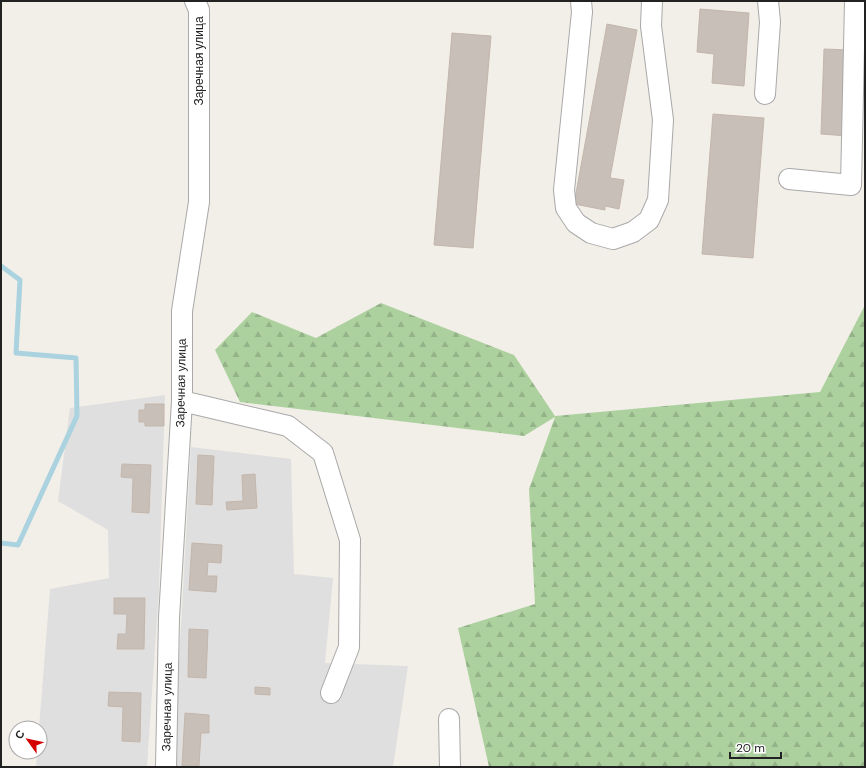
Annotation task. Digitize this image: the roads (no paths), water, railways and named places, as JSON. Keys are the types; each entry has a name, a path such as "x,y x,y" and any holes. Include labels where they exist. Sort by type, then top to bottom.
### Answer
{"street":[{"name":"Заречная улица","path":"166,767 169,618 182,401 182,311 199,202 199,10 195,1"},
{"path":"581,1 582,12 564,190 566,208 576,223 591,233 613,238 633,232 648,220 658,200 663,120 651,26 652,1"},
{"path":"765,94 770,22 768,1"},
{"path":"789,179 851,185 855,1"},
{"path":"182,401 288,426 323,453 350,540 350,647 331,693"},
{"path":"449,719 450,767"}],"waterway":[{"path":"1,266 20,280 16,353 76,358 77,416 18,545 1,543"}]}
